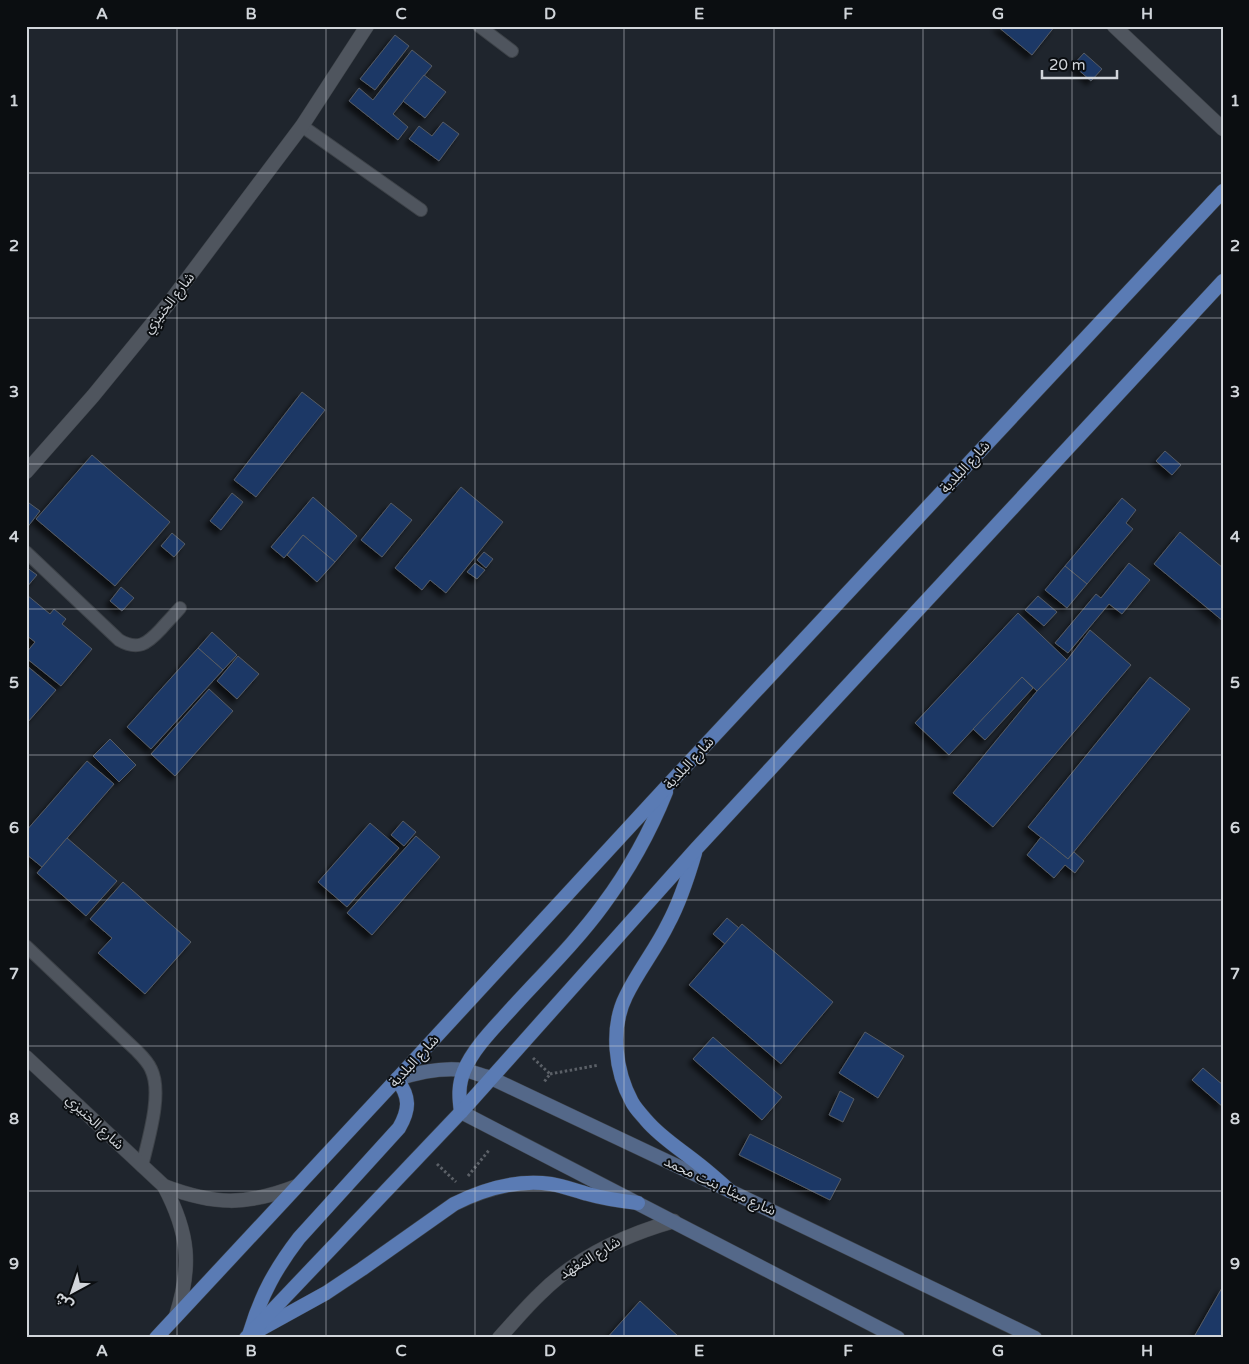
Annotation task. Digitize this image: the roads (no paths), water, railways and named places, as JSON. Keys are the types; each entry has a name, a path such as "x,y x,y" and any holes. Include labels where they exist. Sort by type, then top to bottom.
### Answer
{"main road":[{"name":"شارع البلدية","path":"156,1338 1223,190"},
{"path":"248,1336 461,1112 696,849 1223,280"},
{"path":"461,1112 460,1084 464,1070 485,1039 603,906 640,848 656,817 669,784"},
{"path":"696,849 689,875 668,924 624,998 617,1033 618,1061 623,1083 632,1103 647,1122 730,1191"},
{"name":"شارع ميثاء بنت محمد","path":"397,1079 418,1072 441,1069 464,1070 492,1078 1035,1338"},
{"path":"248,1336 263,1293 286,1255 299,1238 399,1128 407,1108 407,1098 397,1079"},
{"path":"461,1112 898,1338"},
{"path":"248,1336 326,1293 454,1204 493,1188 512,1184 551,1184 609,1200 638,1203"}],"street":[{"name":"شارع الخنيزِي","path":"26,472 93,396 169,303 302,126 367,26"},
{"path":"1114,26 1223,129"},
{"name":"شارع الخنيزِي","path":"26,1057 164,1186 180,1221 185,1240 187,1260 186,1279 176,1316"},
{"name":"شارع الخنيزِي","path":"164,1186 200,1198 230,1201 253,1200 275,1195 297,1186"},
{"name":"شارع المَعْهَد","path":"499,1338 541,1292 579,1262 601,1248 625,1237 674,1221"}],"lane":[{"path":"479,26 512,51"},
{"path":"302,126 421,210"},
{"path":"26,552 119,640 126,644 135,646 151,640 180,608"},
{"path":"26,946 137,1051 151,1069 155,1080 156,1092 142,1166"}]}
